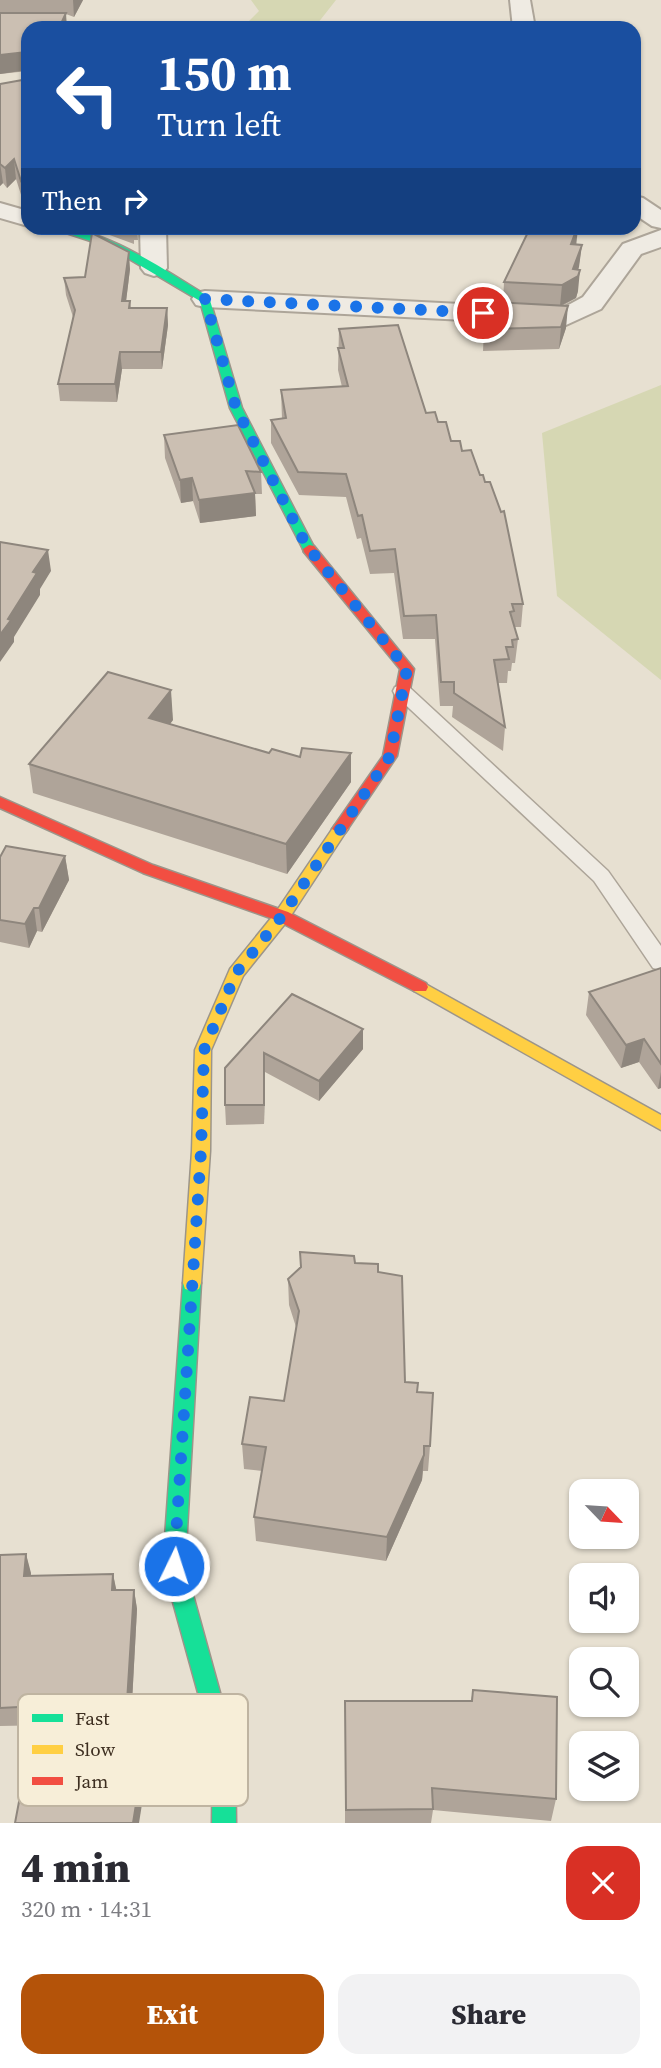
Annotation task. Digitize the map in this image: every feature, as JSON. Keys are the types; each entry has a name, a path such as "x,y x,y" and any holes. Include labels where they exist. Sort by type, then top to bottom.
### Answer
{"street":[{"path":"520,0 523,21"},
{"path":"641,208 661,221"},
{"path":"0,210 21,217"},
{"path":"79,235 113,245 205,299 566,317 592,303 632,249 661,238"},
{"path":"153,235 153,268"},
{"path":"205,299 236,408 306,545 407,669 390,756 282,916 236,973 204,1050 201,1151 174,1566 209,1694"},
{"path":"0,802 148,870 282,916 426,990 661,1123"}],"lane":[{"path":"402,691 601,876 661,962"}],"green space":[{"path":"251,0 336,0 320,21 249,21 259,11"},
{"path":"661,385 661,680 557,596 542,433"}],"building":[{"path":"0,13 66,13 62,21 21,21 21,53 0,55"},
{"path":"21,80 21,181 14,159 5,168 0,164 0,84"},
{"path":"92,235 96,235 129,252 122,301 130,301 129,308 167,308 161,352 120,352 115,384 58,384 75,310 64,278 85,277"},
{"path":"527,235 574,235 571,244 582,245 573,269 580,270 578,276 562,285 504,282"},
{"path":"495,302 568,306 561,327 484,329"},
{"path":"398,325 426,413 435,412 438,422 446,422 451,441 460,441 462,451 471,450 480,475 483,475 485,482 490,482 501,512 504,511 523,604 512,604 514,611 510,612 518,639 512,640 513,647 506,647 509,659 494,660 505,727 454,693 454,682 441,682 436,615 404,616 395,549 370,551 362,515 358,516 346,474 298,472 271,420 286,418 281,390 348,386 338,348 344,348 339,329"},
{"path":"238,425 261,472 246,471 255,493 199,500 192,478 180,480 164,435"},
{"path":"0,542 48,550 33,572 37,573 0,635"},
{"path":"108,672 171,690 149,718 269,753 272,749 300,757 302,748 351,753 286,844 29,764"},
{"path":"6,846 65,856 39,908 34,908 25,924 0,920 0,857"},
{"path":"661,968 661,1064 644,1039 626,1045 589,992"},
{"path":"292,994 363,1029 319,1081 264,1053 264,1105 225,1105 225,1068"},
{"path":"300,1252 354,1256 355,1263 378,1264 378,1272 402,1276 405,1382 418,1383 417,1392 433,1393 430,1446 424,1446 424,1455 387,1537 254,1517 266,1447 242,1444 250,1397 284,1401 299,1311 288,1279 301,1267"},
{"path":"26,1554 24,1576 113,1574 112,1590 134,1590 128,1694 18,1694 18,1707 0,1708 0,1555"},
{"path":"473,1690 557,1697 556,1799 432,1788 433,1809 346,1810 345,1701 472,1701"},
{"path":"18,1806 136,1806 133,1823 15,1823"}],"traffic: fast":[{"path":"79,235 113,245 205,299 236,408 309,549"},
{"path":"192,1283 174,1566 209,1694"},
{"path":"224,1806 224,1823"}],"traffic: slow":[{"path":"192,1283 201,1151 203,1050 236,973 282,916 340,829"},
{"path":"420,987 661,1123"}],"traffic: jam":[{"path":"309,549 407,669 390,756 340,829"},
{"path":"0,802 148,869 282,916 420,987"}],"route":[{"path":"174,1566 201,1151 204,1050 236,973 282,916 390,756 407,669 306,545 236,408 205,299 483,313"}]}
